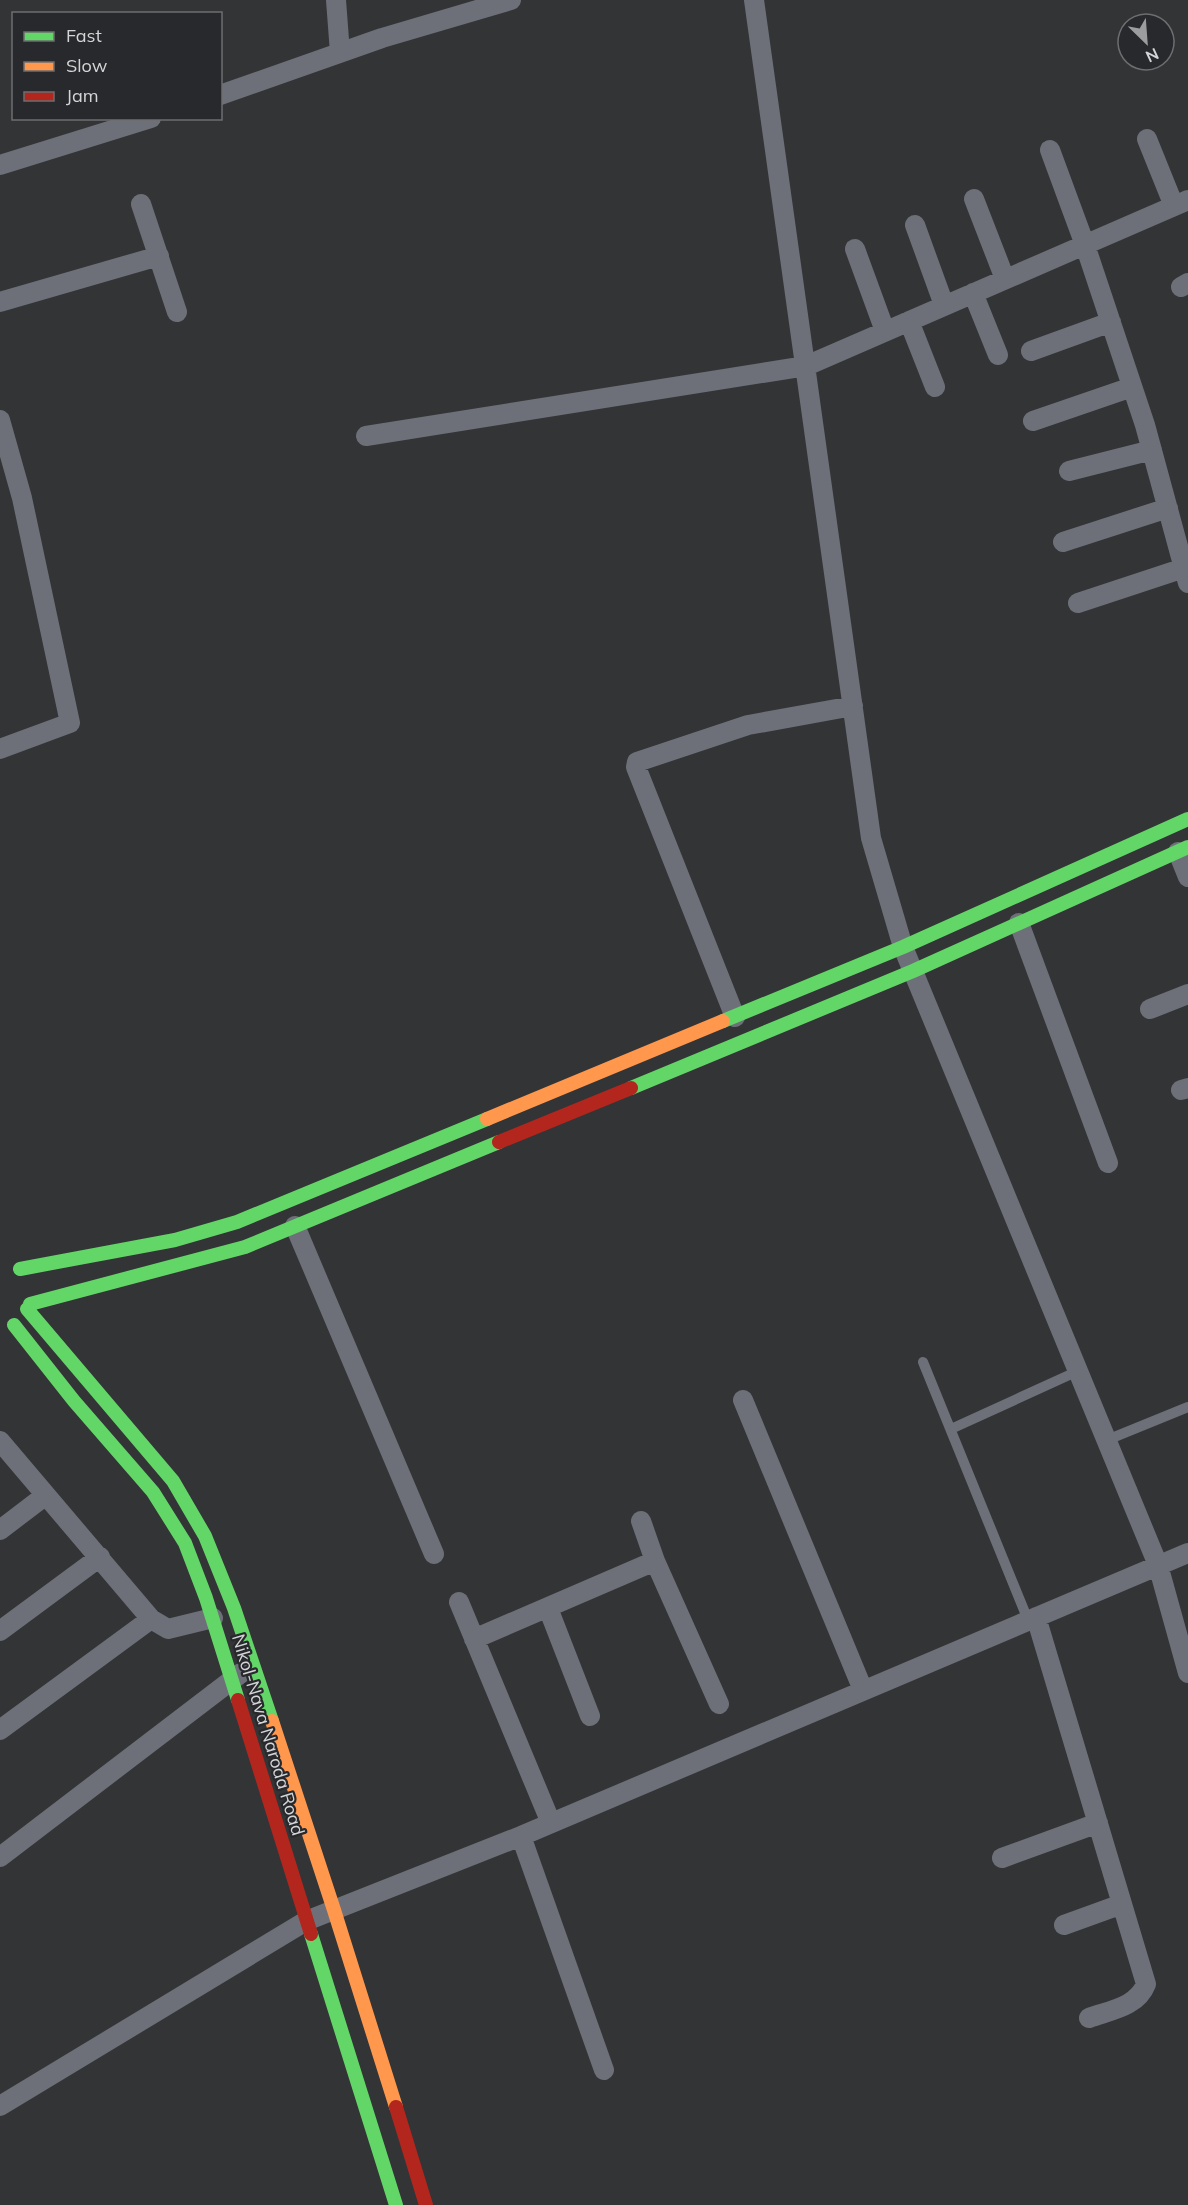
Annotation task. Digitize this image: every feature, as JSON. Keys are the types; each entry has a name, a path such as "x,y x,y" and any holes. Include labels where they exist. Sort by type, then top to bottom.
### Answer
{"street":[{"path":"336,0 340,53"},
{"path":"222,95 382,38 511,0"},
{"path":"754,0 871,838 903,947 1158,1565 1188,1673"},
{"path":"0,165 145,120"},
{"path":"366,436 806,366 1181,203 1147,139"},
{"path":"1050,150 1132,387 1152,450 1186,575 1078,603"},
{"path":"974,199 1005,279"},
{"path":"141,204 177,312"},
{"path":"915,225 944,305"},
{"path":"855,249 885,331"},
{"path":"0,302 159,256"},
{"path":"973,293 998,355"},
{"path":"909,321 935,387"},
{"path":"1031,351 1111,322"},
{"path":"1033,422 1132,387"},
{"path":"0,420 22,498 70,723 0,749"},
{"path":"1070,471 1152,450"},
{"path":"1063,542 1168,508"},
{"path":"735,1017 636,767 637,762 748,725 853,706"},
{"path":"24,1286 237,1222 903,947 1188,819"},
{"path":"24,1286 235,1250 913,971 1183,850 1188,877"},
{"path":"1019,923 1108,1162"},
{"path":"1150,1009 1188,994"},
{"path":"295,1226 434,1554"},
{"path":"0,1329 14,1325 25,1315 24,1286"},
{"path":"24,1286 173,1481 205,1536 234,1608 334,1910 426,2205"},
{"name":"Nikol-Nava Naroda Road","path":"14,1325 74,1401 153,1492 185,1543 213,1618 396,2205"},
{"path":"743,1400 863,1690"},
{"path":"0,1441 151,1619 168,1629 213,1618"},
{"path":"0,1530 46,1495"},
{"path":"641,1521 655,1561 719,1704"},
{"path":"0,2106 306,1921 521,1836 1188,1553"},
{"path":"0,1631 100,1557"},
{"path":"474,1639 655,1561"},
{"path":"459,1602 551,1823"},
{"path":"548,1608 590,1716"},
{"path":"0,1730 151,1619"},
{"path":"1032,1619 1098,1823 1146,1984 1142,1995 1130,2004 1089,2018"},
{"path":"0,1857 253,1665"},
{"path":"1002,1858 1098,1823"},
{"path":"521,1836 604,2070"},
{"path":"1064,1925 1122,1904"}],"lane":[{"path":"923,1362 1032,1619"},
{"path":"951,1430 1078,1371"},
{"path":"1107,1440 1188,1407"}],"traffic: fast":[{"path":"723,1021 903,947 1188,819"},
{"path":"631,1088 913,971 1188,847"},
{"path":"20,1269 175,1240 237,1222 487,1119"},
{"path":"30,1304 245,1247 499,1142"},
{"path":"27,1309 173,1481 205,1536 234,1608 272,1721"},
{"path":"14,1325 74,1401 153,1492 185,1543 206,1598 238,1700"},
{"path":"311,1934 396,2205"}],"traffic: slow":[{"path":"487,1119 723,1021"},
{"path":"272,1721 396,2107"}],"traffic: jam":[{"path":"499,1142 631,1088"},
{"path":"238,1700 311,1934"},
{"path":"396,2107 426,2205"}]}
